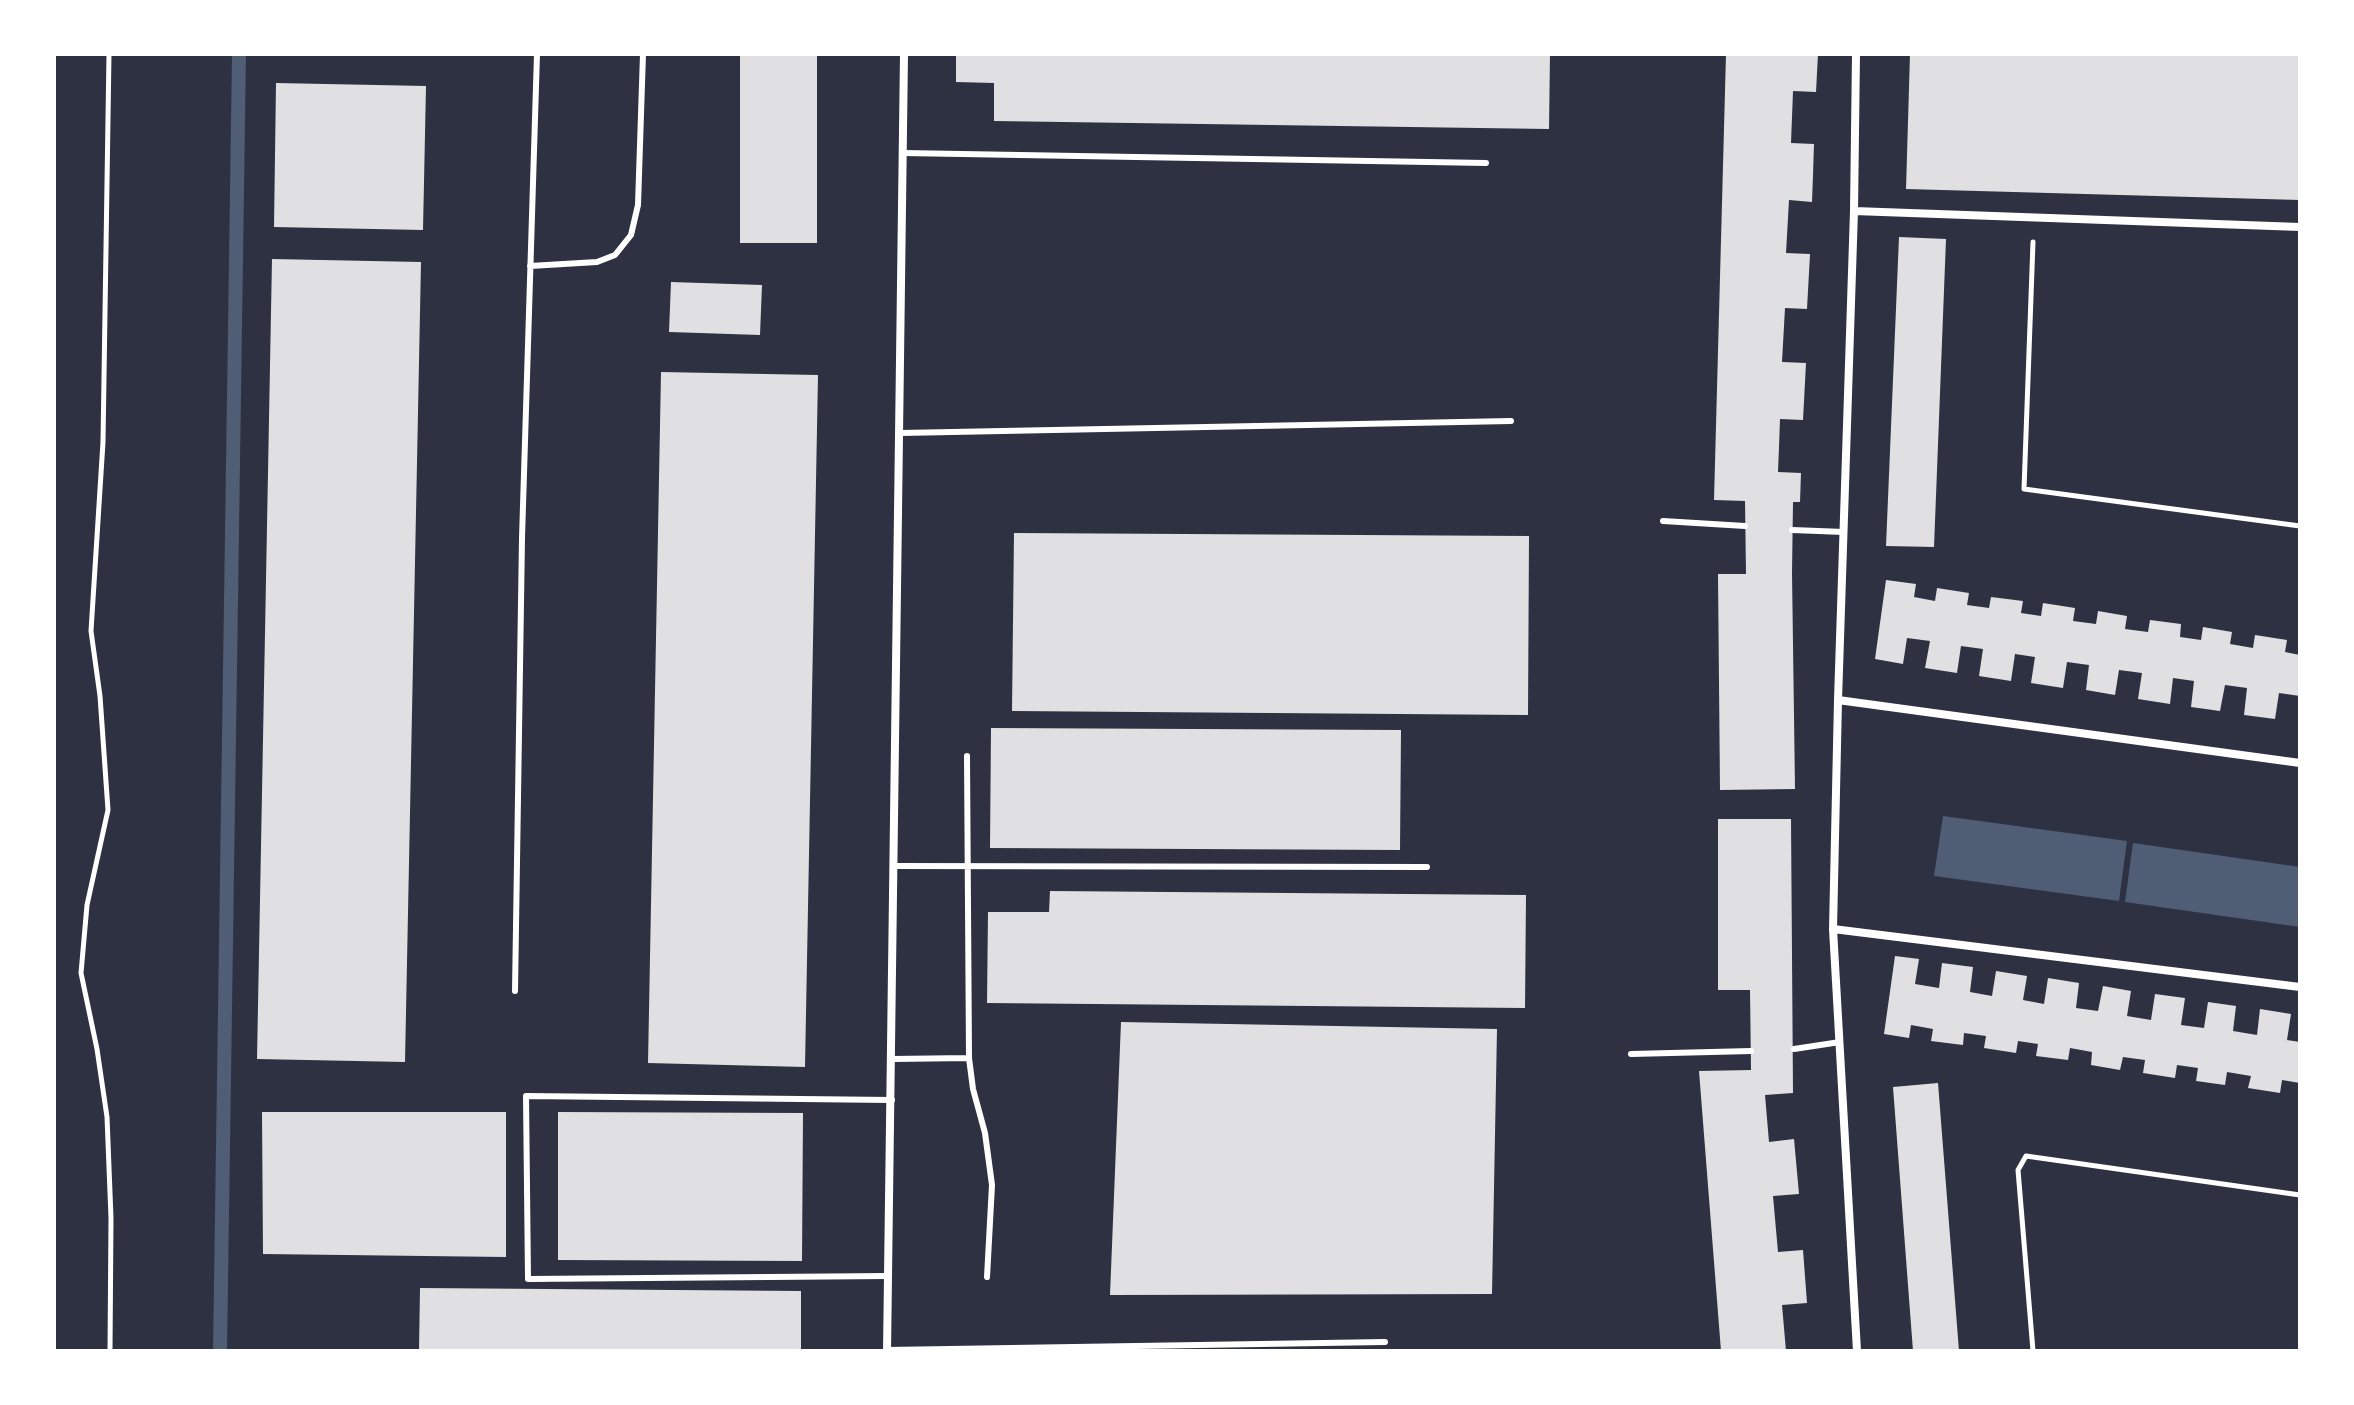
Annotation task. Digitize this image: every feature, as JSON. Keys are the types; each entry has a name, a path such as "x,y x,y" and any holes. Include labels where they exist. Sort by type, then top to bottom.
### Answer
{"street":[{"path":"887,1350 904,54"},
{"path":"1856,54 1833,929 1857,1351"},
{"path":"1854,211 2300,227"},
{"path":"1838,700 2300,763"},
{"path":"1833,929 2300,987"}],"lane":[{"path":"515,991 521,554 537,54"},
{"path":"530,266 597,262 615,255 631,235 638,205 643,54"},
{"path":"903,153 1486,163"},
{"path":"901,433 1511,421"},
{"path":"1663,521 1745,526"},
{"path":"1792,530 1844,532"},
{"path":"967,756 969,1058 992,1185 987,1277"},
{"path":"894,866 1427,867"},
{"path":"1794,1049 1840,1042"},
{"path":"1631,1054 1751,1051"},
{"path":"892,1059 969,1058"},
{"path":"888,1276 528,1279 526,1096 892,1100"},
{"path":"887,1350 1385,1342"}],"path":[{"path":"109,54 103,442 91,631 100,696 108,810 87,905 81,973 107,1117 111,1218 110,1351"},
{"path":"2034,217 2024,489 2300,526"},
{"path":"2033,1351 2018,1170 2026,1156 2300,1195"}],"water":[{"path":"1943,816 2127,841 2119,901 1934,876"},
{"path":"2133,843 2300,867 2300,927 2125,902"}],"building":[{"path":"740,54 817,54 817,243 740,243"},
{"path":"956,54 1550,54 1549,129 994,121 994,83 956,82"},
{"path":"1726,54 1818,54 1816,92 1793,91 1791,143 1814,144 1812,202 1789,200 1786,253 1810,254 1807,309 1785,308 1782,362 1806,363 1803,420 1780,419 1778,472 1801,473 1800,502 1793,502 1795,789 1720,790 1718,574 1746,574 1745,501 1714,500"},
{"path":"1910,54 2300,54 2300,200 1906,189"},
{"path":"276,83 426,86 423,230 274,227"},
{"path":"1899,237 1946,239 1934,547 1886,546"},
{"path":"272,259 421,262 405,1062 257,1059"},
{"path":"671,282 762,285 760,335 669,332"},
{"path":"661,372 818,375 805,1067 648,1063"},
{"path":"1014,533 1529,536 1528,715 1012,711"},
{"path":"1886,580 1916,584 1914,597 1935,601 1937,588 1969,593 1967,605 1989,608 1991,597 2023,601 2021,613 2041,616 2043,603 2075,608 2073,621 2096,624 2098,611 2127,616 2125,629 2148,632 2150,620 2181,624 2180,637 2201,640 2203,627 2232,632 2230,644 2253,648 2255,635 2287,640 2285,652 2300,655 2300,696 2279,693 2275,719 2244,715 2247,688 2225,685 2220,711 2191,707 2194,681 2173,678 2170,704 2138,699 2142,673 2119,670 2115,695 2086,690 2089,665 2067,662 2063,688 2031,683 2035,657 2015,654 2011,681 1979,676 1983,649 1961,646 1957,673 1925,668 1930,641 1907,638 1903,664 1875,659"},
{"path":"991,728 1401,730 1400,850 990,848"},
{"path":"1718,819 1791,819 1793,1093 1765,1095 1769,1142 1794,1139 1799,1194 1773,1196 1778,1252 1803,1250 1807,1303 1782,1305 1786,1351 1721,1351 1699,1071 1751,1070 1750,990 1718,990"},
{"path":"1050,891 1526,895 1525,1008 987,1003 988,912 1049,912"},
{"path":"1895,956 1919,959 1915,984 1939,988 1942,963 1973,967 1970,992 1992,996 1996,971 2027,976 2023,1000 2044,1004 2048,978 2079,983 2076,1008 2098,1011 2103,986 2131,991 2127,1016 2151,1020 2155,994 2185,998 2181,1025 2204,1028 2208,1002 2236,1006 2233,1031 2257,1035 2260,1009 2291,1014 2287,1040 2300,1042 2300,1083 2282,1080 2280,1093 2248,1088 2251,1076 2227,1072 2225,1085 2196,1081 2198,1068 2177,1065 2175,1078 2143,1073 2145,1060 2123,1057 2120,1070 2091,1065 2092,1052 2070,1048 2068,1060 2036,1056 2038,1044 2018,1041 2016,1053 1984,1048 1986,1036 1964,1033 1963,1045 1931,1041 1933,1029 1911,1025 1909,1038 1884,1034"},
{"path":"1121,1022 1497,1029 1492,1294 1110,1295"},
{"path":"1938,1083 1959,1351 1913,1351 1893,1087"},
{"path":"262,1112 506,1112 506,1257 263,1254"},
{"path":"558,1112 803,1113 802,1261 558,1260"},
{"path":"420,1288 801,1291 801,1351 419,1351"}],"waterway":[{"path":"220,1351 239,54"}]}
